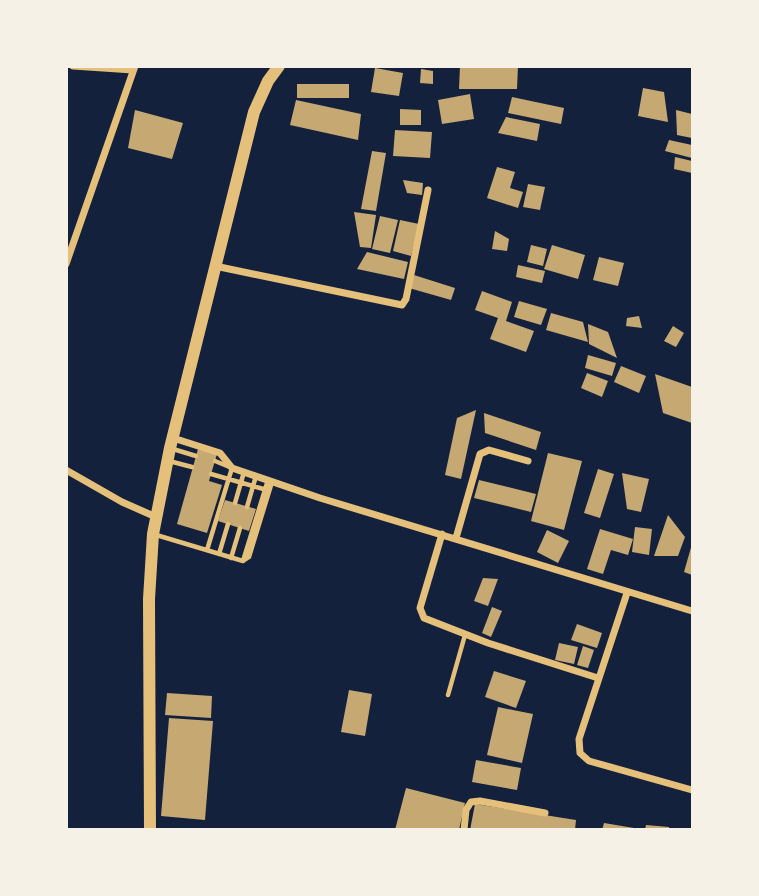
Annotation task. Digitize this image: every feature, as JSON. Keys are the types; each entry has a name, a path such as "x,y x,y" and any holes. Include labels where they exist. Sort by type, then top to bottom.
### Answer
{"main road":[{"path":"150,830 149,589 153,534 170,449 254,112 268,81 279,66"}],"street":[{"path":"66,264 134,68 73,66"},
{"path":"215,267 402,305 406,299 428,190"},
{"path":"170,449 220,453 232,468 320,498 692,611"},
{"path":"456,538 480,454 489,450 528,461"},
{"path":"66,470 122,502 156,517"},
{"path":"442,534 420,608 421,614 429,621 466,635 598,678"},
{"path":"626,593 579,739 580,753 589,761 692,790"},
{"path":"464,830 466,810 471,802 480,801 545,813"}],"lane":[{"path":"170,449 196,456"},
{"path":"170,449 192,467"},
{"path":"207,551 232,468 215,461"},
{"path":"235,503 244,472"},
{"path":"211,474 267,491"},
{"path":"247,506 256,476"},
{"path":"153,534 243,561 249,557 270,481"},
{"path":"219,554 228,524"},
{"path":"231,558 240,528"},
{"path":"448,695 466,635"}],"building":[{"path":"460,66 518,66 517,89 459,89"},
{"path":"375,68 403,73 399,96 371,92"},
{"path":"421,69 433,71 433,84 420,83"},
{"path":"297,84 349,84 349,98 297,98"},
{"path":"643,88 664,92 668,122 638,116"},
{"path":"470,94 474,119 442,124 438,100"},
{"path":"512,97 564,108 561,124 508,113"},
{"path":"296,100 361,114 358,140 290,125"},
{"path":"400,109 421,110 421,125 400,125"},
{"path":"135,110 183,123 172,159 128,148"},
{"path":"676,110 692,114 692,138 677,135"},
{"path":"506,117 540,124 537,141 498,133"},
{"path":"395,130 432,132 430,158 393,156"},
{"path":"669,140 692,145 692,158 665,151"},
{"path":"372,151 386,153 376,211 361,209"},
{"path":"675,157 692,161 692,173 674,169"},
{"path":"497,167 515,172 510,188 523,192 518,208 487,198"},
{"path":"403,180 423,183 422,195 407,193"},
{"path":"528,184 545,187 540,210 523,207"},
{"path":"354,212 376,215 371,248 360,247"},
{"path":"380,216 398,220 390,253 372,249"},
{"path":"400,220 419,224 411,256 393,251"},
{"path":"495,231 509,239 507,251 492,249"},
{"path":"531,245 547,249 543,266 527,262"},
{"path":"552,245 585,255 578,279 544,269"},
{"path":"367,252 408,262 404,279 357,269"},
{"path":"599,257 624,263 618,286 593,280"},
{"path":"518,265 545,271 542,283 516,277"},
{"path":"414,275 455,288 451,300 409,288"},
{"path":"482,291 512,302 506,321 534,331 526,352 490,339 498,318 475,310"},
{"path":"519,301 547,309 541,325 514,317"},
{"path":"551,313 583,322 588,342 546,330"},
{"path":"639,316 642,328 626,326 627,318"},
{"path":"588,324 608,332 617,358 589,344"},
{"path":"673,326 684,333 676,347 664,341"},
{"path":"588,355 616,363 612,376 585,368"},
{"path":"621,366 646,376 639,393 614,382"},
{"path":"587,373 608,381 602,397 581,388"},
{"path":"655,374 692,387 692,423 663,413"},
{"path":"476,410 461,479 445,475 457,418"},
{"path":"484,413 541,432 536,450 485,433"},
{"path":"198,449 217,454 209,481 222,485 207,533 177,524"},
{"path":"548,453 582,461 564,530 531,521"},
{"path":"598,469 614,474 600,518 584,513"},
{"path":"622,473 649,479 641,512 627,509"},
{"path":"479,480 536,494 531,512 474,498"},
{"path":"225,500 256,509 249,531 218,521"},
{"path":"668,515 685,537 678,556 654,556"},
{"path":"635,527 652,529 649,555 632,552"},
{"path":"600,529 633,539 628,555 611,550 603,574 587,569"},
{"path":"547,530 569,541 558,563 537,552"},
{"path":"692,544 692,575 684,572"},
{"path":"483,578 498,579 488,606 474,601"},
{"path":"492,607 502,611 491,637 482,633"},
{"path":"577,624 602,633 597,648 571,640"},
{"path":"559,643 578,647 574,664 555,660"},
{"path":"583,646 594,650 588,668 577,665"},
{"path":"494,671 526,681 516,708 485,697"},
{"path":"349,690 372,694 365,736 341,732"},
{"path":"167,693 212,696 211,718 165,715"},
{"path":"498,707 533,714 522,763 487,755"},
{"path":"169,718 213,721 205,820 161,816"},
{"path":"476,760 521,768 517,790 472,782"},
{"path":"406,788 465,803 459,830 395,830"},
{"path":"475,804 576,820 575,830 470,830"},
{"path":"604,823 634,828 634,830 602,830"},
{"path":"646,825 669,827 669,830 645,830"}]}
